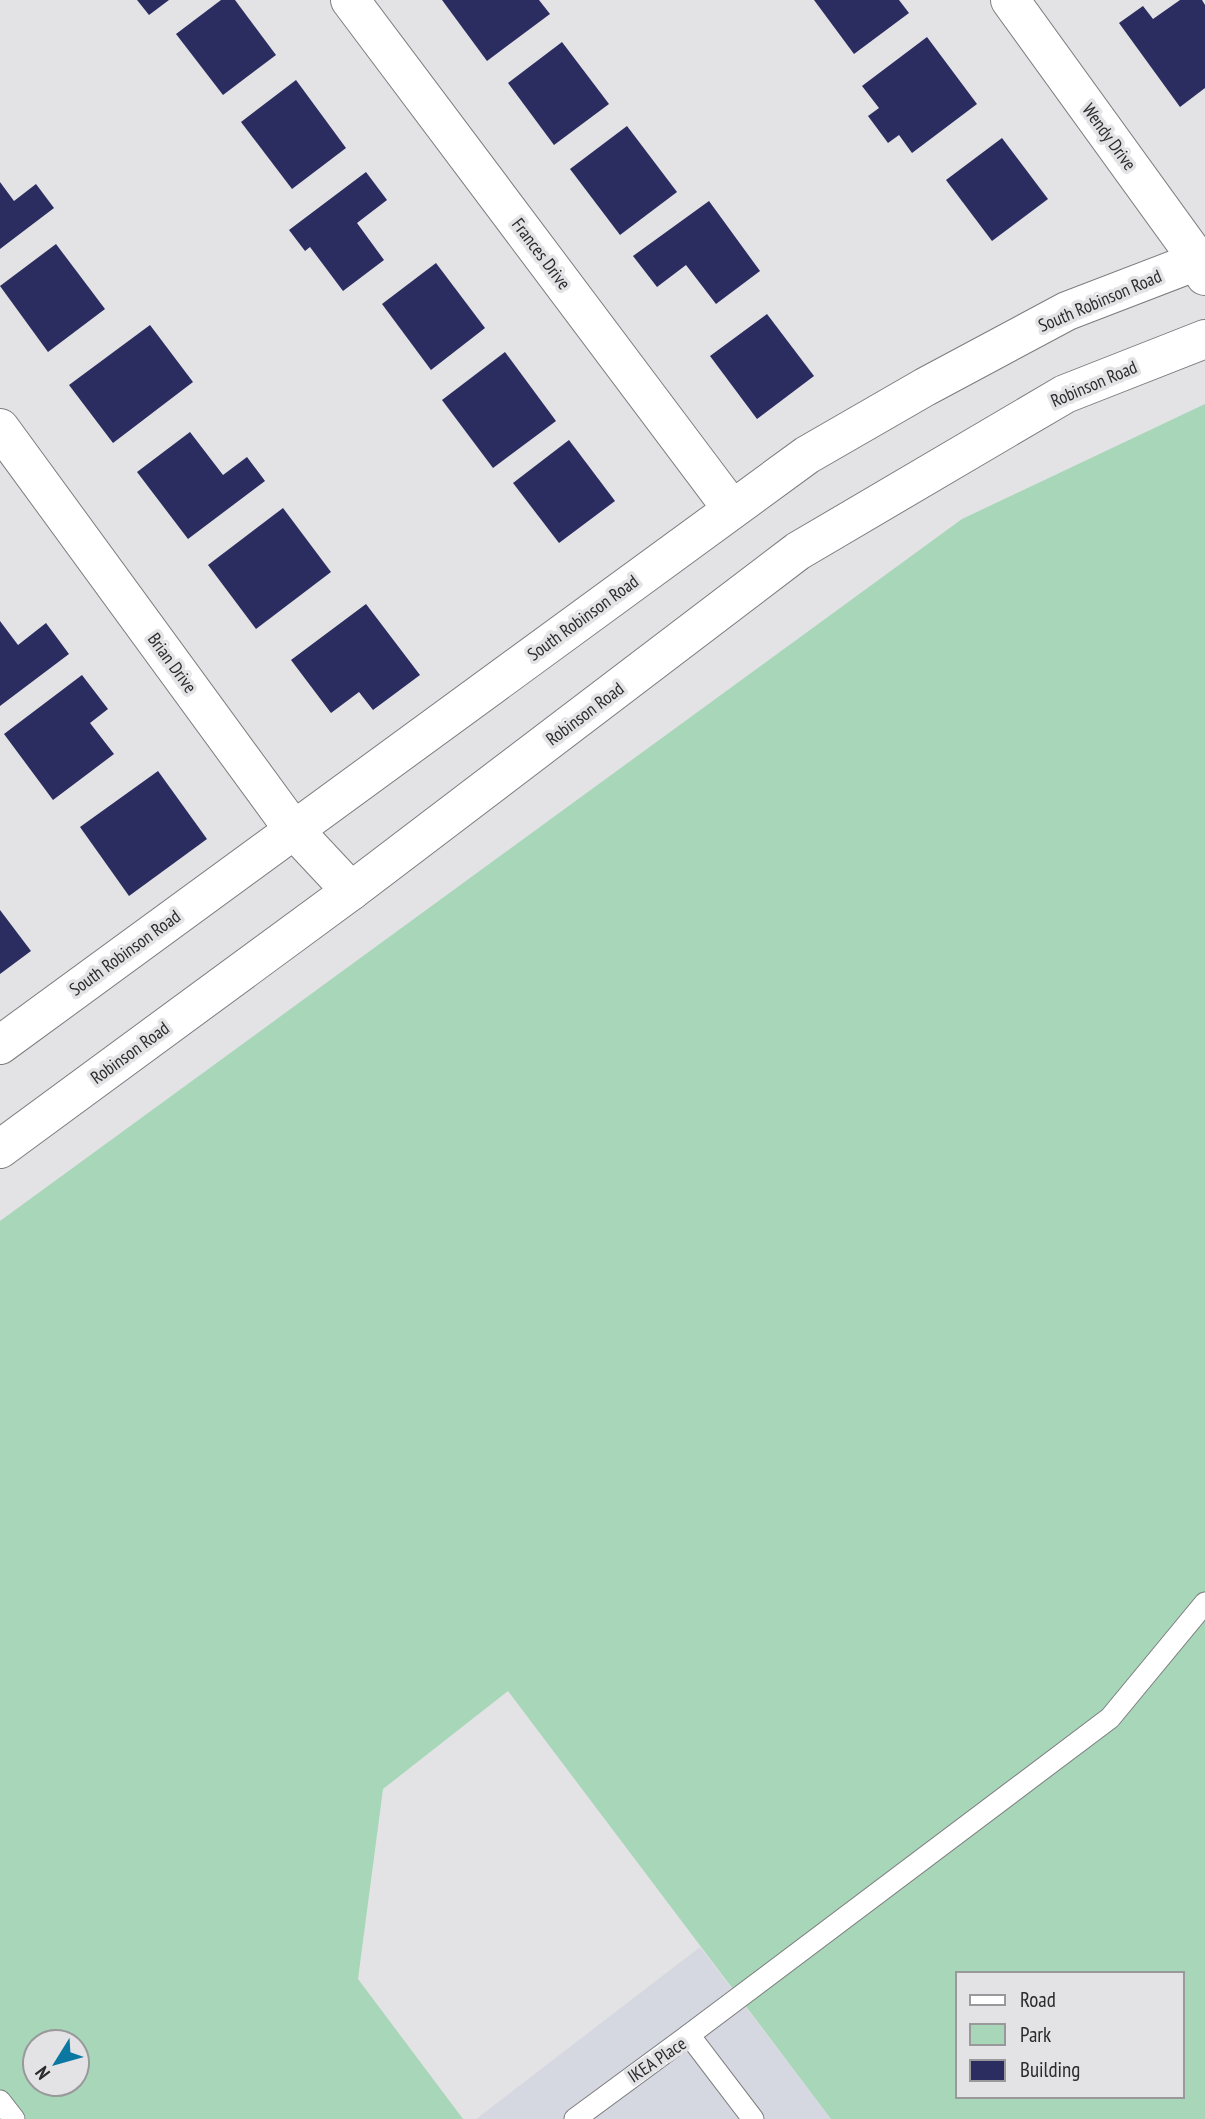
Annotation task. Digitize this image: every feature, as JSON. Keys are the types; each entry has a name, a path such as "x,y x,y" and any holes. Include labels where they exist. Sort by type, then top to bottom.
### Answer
{"street":[{"name":"Frances Drive","path":"350,0 732,509"},
{"name":"Wendy Drive","path":"1010,0 1203,265"},
{"name":"South Robinson Road","path":"0,1045 807,455 1067,311 1203,265"},
{"name":"Robinson Road","path":"0,1149 351,891 799,551 1065,394 1205,339"},
{"name":"Brian Drive","path":"0,428 293,829 351,891"}],"lane":[{"path":"689,2035 1110,1718 1205,1603"},
{"name":"IKEA Place","path":"575,2119 689,2035 753,2119"},
{"path":"0,2101 14,2119"}],"shaded area":[{"path":"700,1947 831,2119 476,2119"}],"green space":[{"path":"1205,404 1205,2119 831,2119 508,1691 383,1789 358,1979 463,2119 0,2119 0,1221 962,519"}],"building":[{"path":"137,0 169,0 149,15"},
{"path":"221,0 235,0 276,55 223,95 176,34"},
{"path":"442,0 539,0 550,14 487,61"},
{"path":"814,0 899,0 909,13 854,54"},
{"path":"1180,0 1202,0 1205,5 1205,88 1180,107 1119,23 1143,6 1153,19"},
{"path":"927,37 977,104 912,153 899,135 888,143 868,116 879,108 862,86"},
{"path":"562,42 609,104 554,145 508,83"},
{"path":"296,80 346,148 292,189 241,122"},
{"path":"627,126 677,192 620,235 570,169"},
{"path":"1002,138 1048,199 992,241 946,180"},
{"path":"366,172 387,200 357,223 384,260 343,291 310,247 305,251 289,230"},
{"path":"0,182 14,201 36,184 54,208 0,249"},
{"path":"709,201 760,271 716,304 686,265 657,287 633,256"},
{"path":"56,244 105,309 48,352 0,286"},
{"path":"436,263 485,328 431,370 382,304"},
{"path":"767,314 814,376 757,419 710,356"},
{"path":"150,325 193,382 113,443 69,385"},
{"path":"505,352 556,421 493,468 442,400"},
{"path":"190,432 223,475 247,457 265,481 188,539 137,472"},
{"path":"569,440 615,501 559,543 513,483"},
{"path":"283,508 331,572 256,629 208,565"},
{"path":"366,604 420,675 373,710 359,692 331,713 291,660"},
{"path":"0,621 18,645 46,623 69,654 0,706"},
{"path":"82,675 108,709 90,723 114,754 53,800 4,734"},
{"path":"158,771 207,839 129,896 80,827"},
{"path":"0,910 31,951 0,974"}]}
